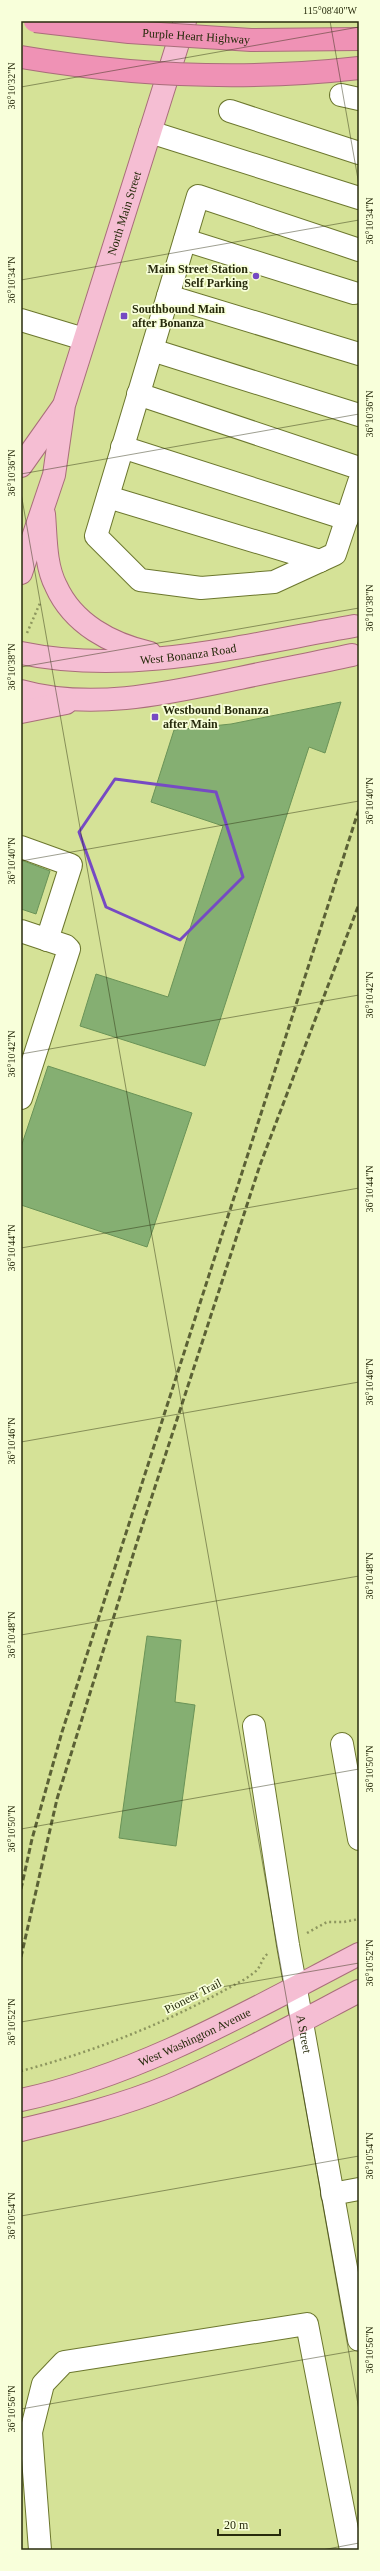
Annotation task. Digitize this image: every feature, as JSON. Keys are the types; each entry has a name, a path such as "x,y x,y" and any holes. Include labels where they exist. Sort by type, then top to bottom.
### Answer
{"highway":[{"name":"Purple Heart Highway","path":"35,21 129,32 251,40 359,39"},
{"path":"21,57 72,66 238,76 359,68"}],"main road":[{"name":"North Main Street","path":"21,573 54,475 64,405 185,21"},
{"name":"North Main Street","path":"21,466 64,405"},
{"path":"44,507 49,564 56,586 71,610 108,640 129,648 168,658"},
{"name":"West Bonanza Road","path":"23,644 89,662 168,658 354,626"},
{"path":"21,691 60,698 134,697 176,692 352,655"},
{"path":"21,712 82,698"},
{"name":"West Washington Avenue","path":"21,2100 111,2073 141,2061 297,1988 359,1954"},
{"path":"21,2130 119,2105 168,2086 302,2022 359,1991"}],"street":[{"path":"230,111 359,153"},
{"path":"150,132 359,198"},
{"path":"359,250 198,196 96,536 140,580 201,588 274,582 335,554 359,482"},
{"path":"185,240 357,288"},
{"path":"168,296 359,354"},
{"path":"21,320 84,339"},
{"path":"152,350 359,415"},
{"path":"138,394 359,468"},
{"path":"122,447 347,519"},
{"path":"108,497 320,561"},
{"path":"21,847 71,865 47,940"},
{"path":"21,930 66,946 68,951 21,1098"},
{"name":"A Street","path":"254,1726 288,1945 297,1988 332,2194 359,2338"},
{"path":"342,1744 359,1839"},
{"path":"332,2194 359,2189"},
{"path":"40,2550 30,2432 43,2384 64,2362 307,2324 351,2550"}],"path":[{"path":"23,644 44,595"},
{"name":"Pioneer Trail","path":"21,2071 100,2048 159,2024 244,1980 257,1970 265,1956 288,1945 327,1922 344,1922 359,1919"}],"highlighted area":[{"path":"115,779 216,792 243,877 180,940 106,907 79,832"}],"building":[{"path":"341,702 325,753 309,747 205,1066 80,1026 96,974 168,997 223,826 151,802 174,730 231,724"},
{"path":"21,860 50,871 36,914 21,909"},
{"path":"48,1066 192,1113 147,1247 21,1205 21,1147"},
{"path":"147,1636 181,1640 175,1702 195,1705 176,1846 119,1838"}],"railway":[{"path":"21,1889 32,1839 62,1732 359,809"},
{"path":"21,1957 57,1799 138,1539 260,1165 359,904"}],"place":[{"name":"Main Street Station Self Parking","path":"256,276"},
{"name":"Southbound Main after Bonanza","path":"124,316"},
{"name":"Westbound Bonanza after Main","path":"155,717"}]}
